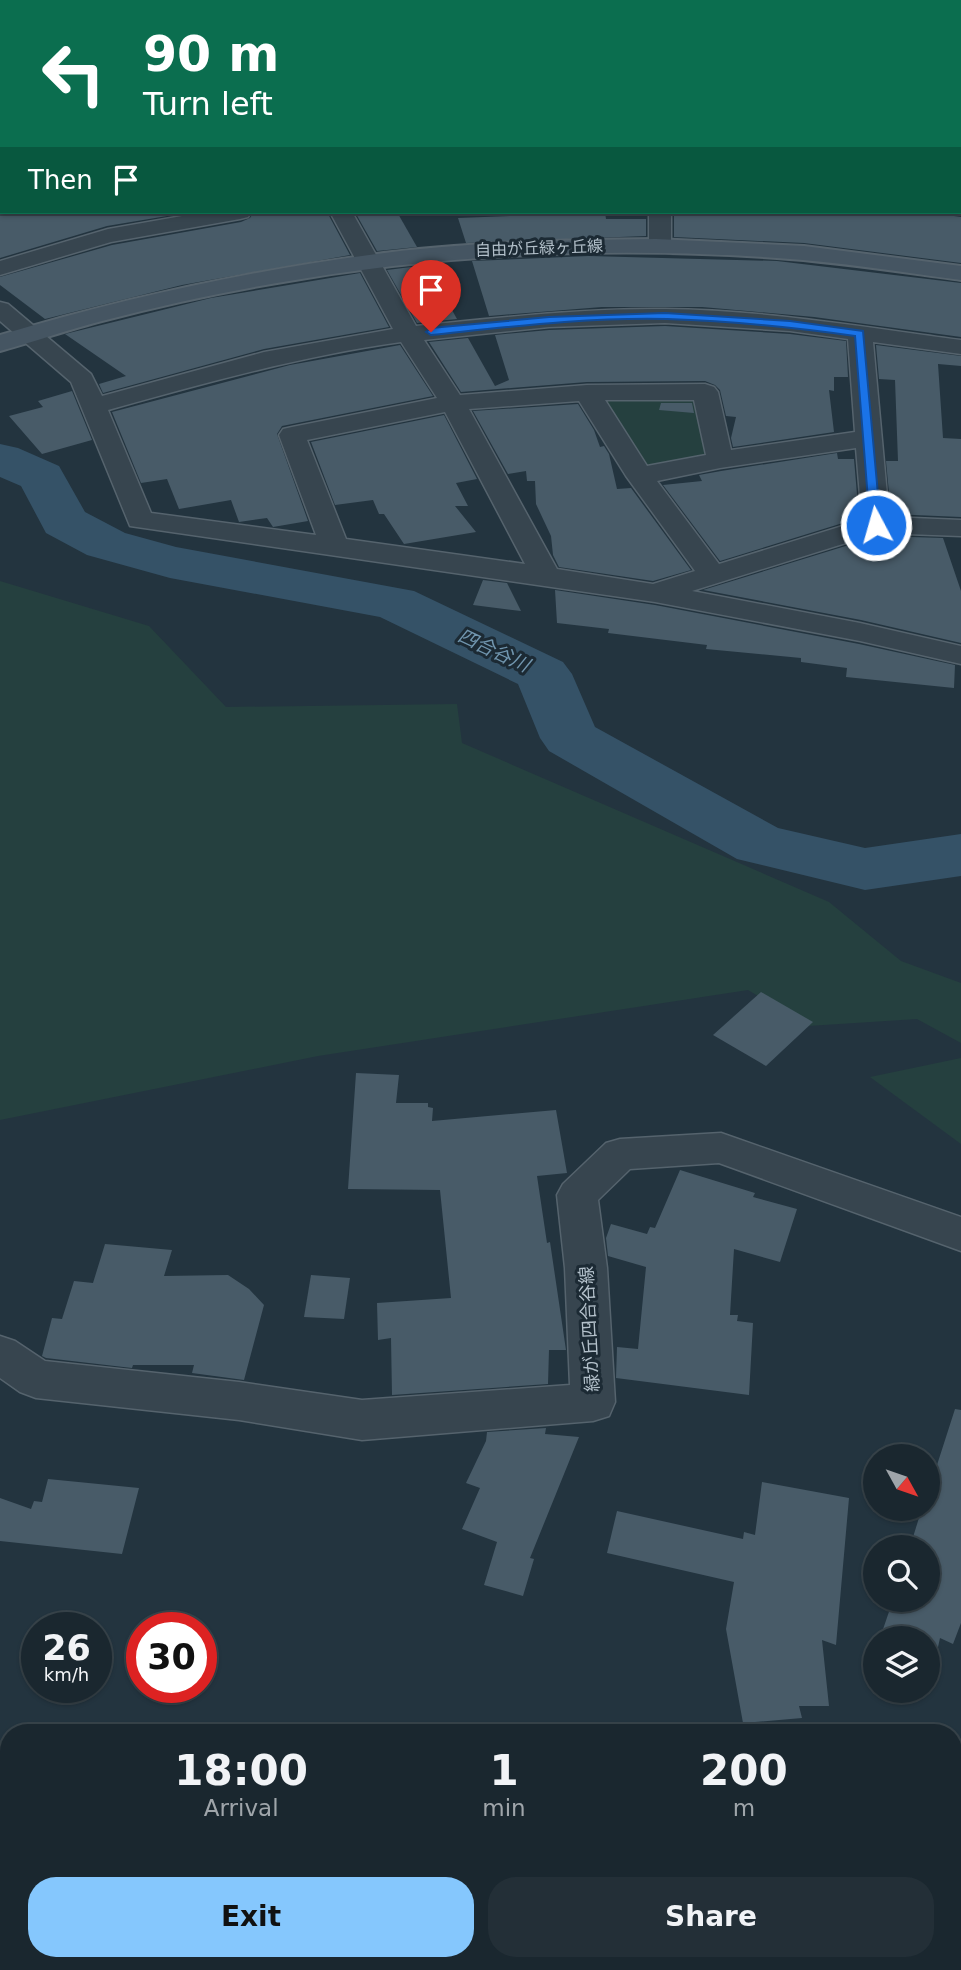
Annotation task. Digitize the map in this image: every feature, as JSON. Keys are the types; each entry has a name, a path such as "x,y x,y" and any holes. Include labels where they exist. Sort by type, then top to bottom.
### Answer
{"street":[{"path":"0,268 108,236 229,214"},
{"path":"342,214 408,334 453,404 547,578"},
{"path":"660,214 660,245"},
{"name":"自由が丘緑ヶ丘線","path":"0,343 119,307 209,287 369,260 519,248 660,245 754,249 961,273"},
{"path":"0,309 82,379 140,520 654,593 884,636 961,655"},
{"path":"94,406 264,359 408,334 549,320 665,316 790,324 961,347"},
{"path":"860,333 876,525"},
{"path":"335,547 292,435 453,404 587,393 705,392 720,460"},
{"path":"587,393 640,476 712,575"},
{"path":"640,476 720,460 867,438"},
{"path":"654,593 876,525 961,528"},
{"name":"緑が丘四合谷線","path":"0,1354 36,1379 239,1401 362,1420 593,1402 586,1268 577,1195 620,1154 721,1148 961,1234"}],"green space":[{"path":"608,398 692,398 702,402 708,459 654,468 647,466 601,402"},
{"path":"0,581 149,626 226,707 457,704 462,743 829,902 901,961 961,983 961,1043 917,1019 808,1026 748,990 318,1056 0,1120"},
{"path":"961,1058 961,1144 870,1077"}],"building":[{"path":"0,214 179,214 107,226 0,258"},
{"path":"253,214 328,214 350,255 182,285 45,319 0,285 0,277 112,245 241,222"},
{"path":"356,214 398,214 417,247 377,251"},
{"path":"605,214 606,219 646,219 646,236 466,243 458,218"},
{"path":"674,214 940,214 961,217 961,263 804,243 674,237"},
{"path":"589,256 777,261 961,283 961,337 814,317 702,307 602,307 489,316 472,261"},
{"path":"427,265 457,319 417,323 387,270"},
{"path":"360,273 389,327 264,349 103,393 99,384 126,376 65,334 211,298"},
{"path":"665,326 790,334 846,341 848,377 834,377 834,391 829,390 834,432 733,447 731,438 736,417 726,416 720,390 705,381 587,382 461,392 429,342 468,338 495,386 509,380 495,335 549,330"},
{"path":"400,345 433,396 282,426 277,434 308,521 273,527 267,518 239,522 231,500 179,509 167,479 141,483 112,412 290,365"},
{"path":"876,345 961,356 961,366 938,364 943,438 961,439 961,517 891,514 886,461 898,461 895,380 879,379"},
{"path":"72,391 92,440 42,454 9,416 43,407 38,401"},
{"path":"661,403 692,403 694,413 659,410"},
{"path":"578,404 594,430 600,447 604,446 609,454 617,489 631,488 691,570 653,581 559,567 553,555 551,536 536,504 535,481 527,481 526,471 508,474 473,411"},
{"path":"444,415 477,479 456,483 468,506 455,506 476,532 404,544 384,514 379,514 373,500 335,505 311,442"},
{"path":"837,453 838,459 854,459 859,518 720,561 663,485 702,481 699,475"},
{"path":"878,536 943,538 961,591 961,643 861,620 703,590"},
{"path":"483,580 507,583 521,611 473,605"},
{"path":"555,590 655,605 955,665 954,688 846,677 847,668 801,662 801,658 706,649 707,645 608,633 609,629 557,623"},
{"path":"761,992 813,1022 766,1066 713,1035"},
{"path":"356,1073 399,1075 396,1103 428,1103 428,1107 433,1108 432,1121 556,1110 567,1173 537,1176 566,1350 549,1350 548,1384 392,1395 391,1338 378,1340 377,1303 451,1298 440,1190 348,1189"},
{"path":"680,1170 755,1193 753,1197 797,1209 780,1262 734,1249 730,1315 738,1315 737,1321 753,1323 749,1395 616,1378 617,1347 638,1349 646,1267 608,1256 606,1238 611,1224 647,1234 650,1227 655,1228"},
{"path":"105,1244 172,1250 164,1276 228,1275 249,1289 264,1305 244,1380 192,1373 194,1365 133,1365 132,1368 42,1356 52,1318 62,1319 74,1281 93,1283"},
{"path":"311,1275 350,1278 344,1319 304,1317"},
{"path":"955,1409 961,1410 961,1623 953,1644 940,1638 940,1626 884,1626 889,1612 940,1612 940,1535 914,1535 918,1521 940,1521 940,1456"},
{"path":"546,1428 545,1434 579,1437 530,1558 534,1559 523,1596 484,1585 497,1542 462,1529 480,1488 466,1483 486,1441 487,1432"},
{"path":"48,1479 139,1488 122,1554 0,1541 0,1498 31,1509 34,1501 42,1502"},
{"path":"762,1482 849,1498 836,1645 822,1640 829,1706 799,1706 802,1718 743,1723 726,1629 734,1582 607,1553 617,1511 743,1539 744,1532 755,1535"}],"waterway":[{"name":"四合谷川","path":"0,459 41,477 64,522 106,544 170,562 395,603 543,674 570,738 759,844 865,869 961,855"}],"route":[{"path":"431,332 549,320 665,316 790,324 860,333 876,525"}]}
